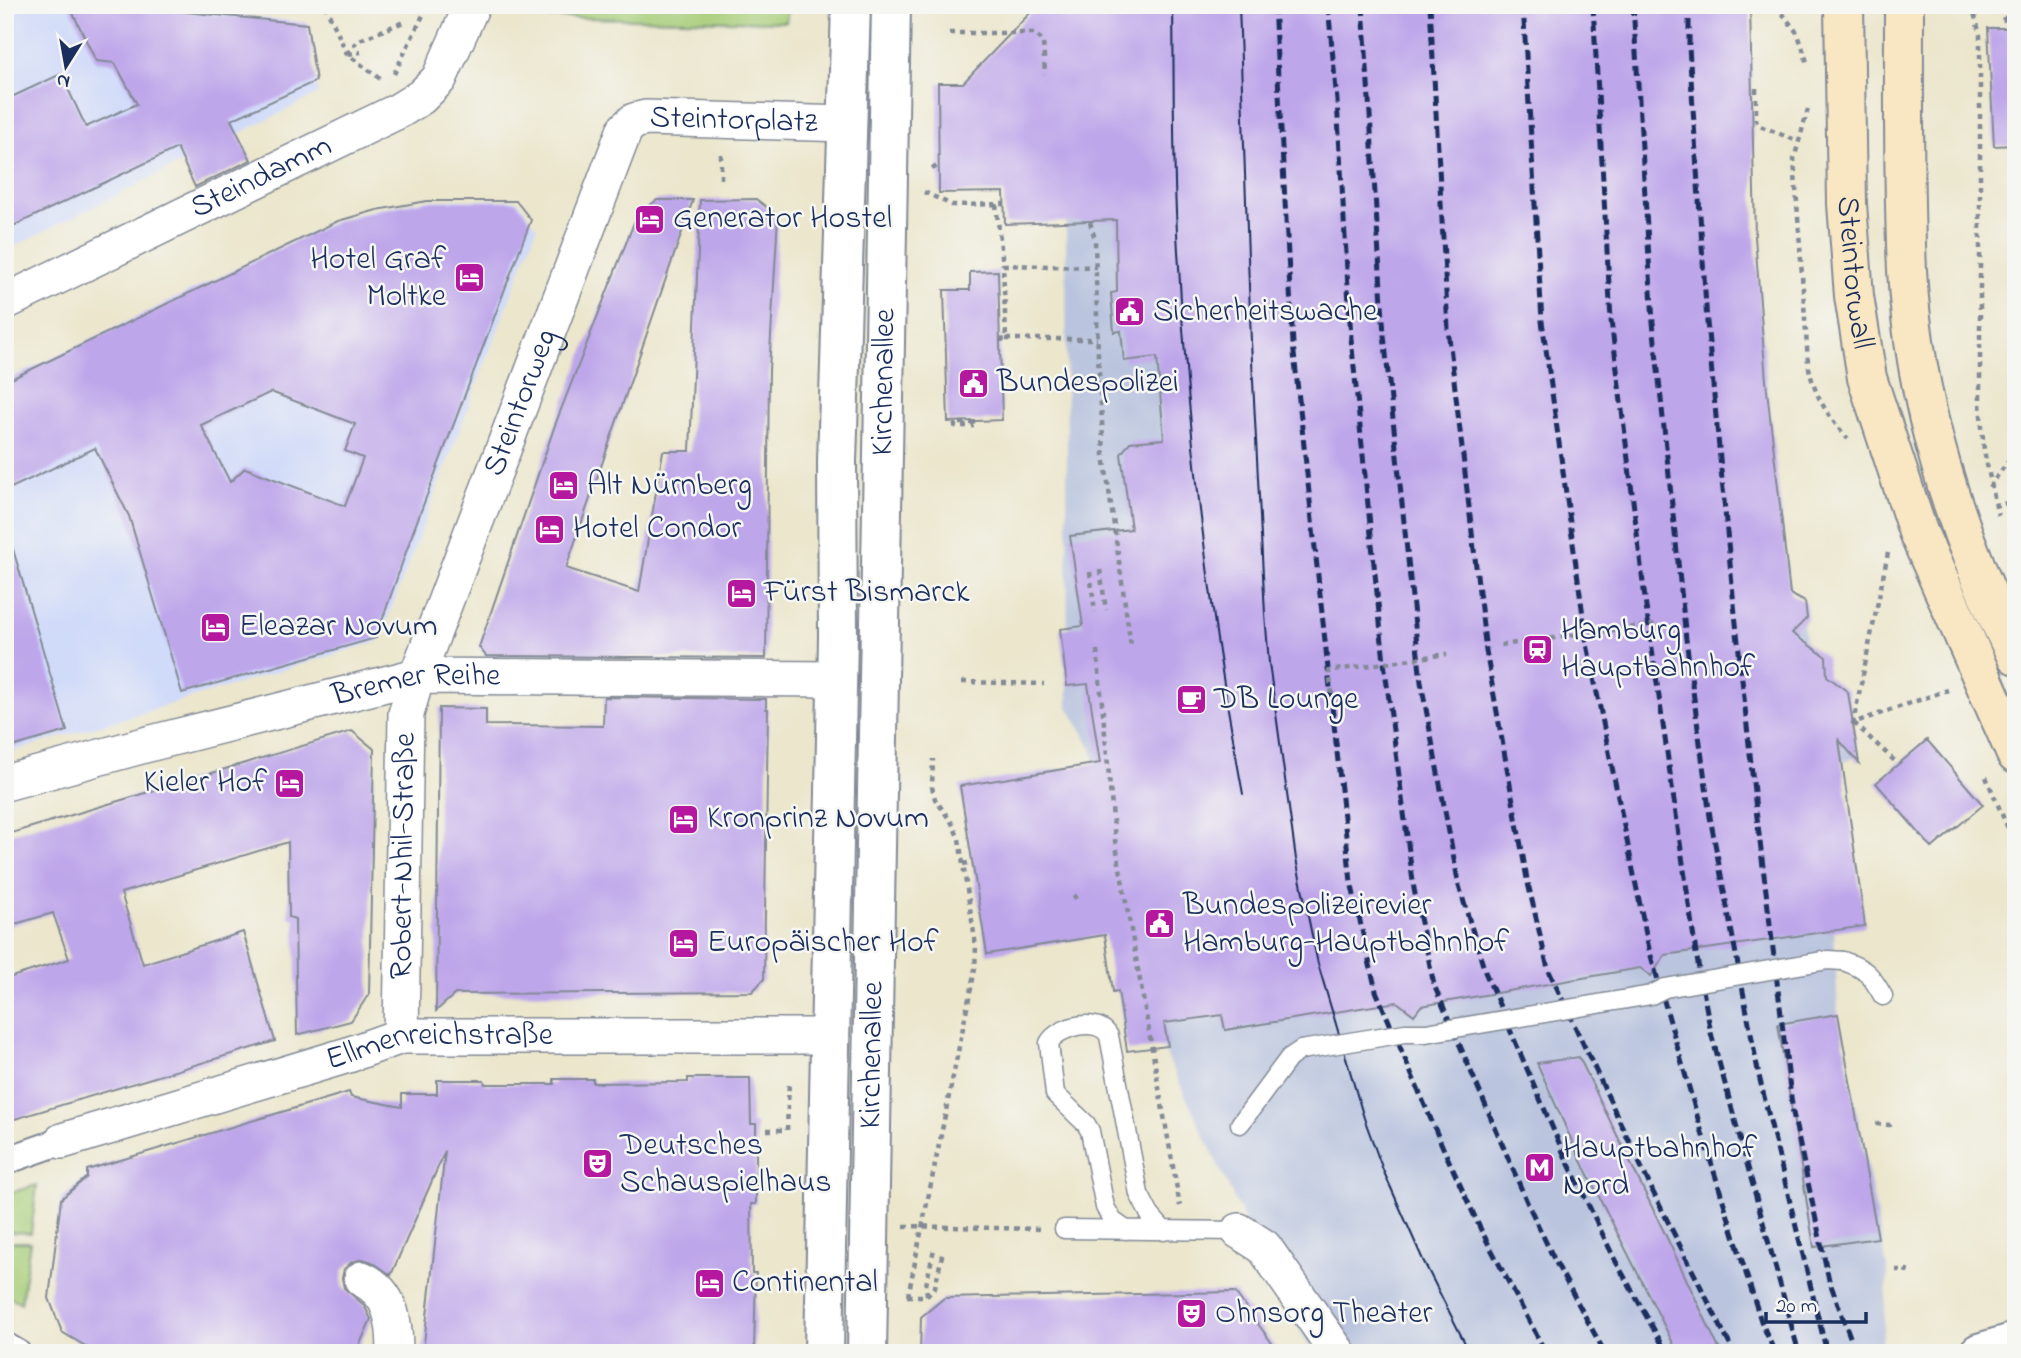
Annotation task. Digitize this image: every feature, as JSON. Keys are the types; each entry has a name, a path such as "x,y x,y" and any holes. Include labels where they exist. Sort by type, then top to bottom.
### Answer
{"main road":[{"name":"Steintorwall","path":"1844,5 1847,204 1854,296 1867,377 1904,538 2016,754"},
{"name":"Steintorwall","path":"1904,5 1907,271 1917,358 1926,403 1976,506 1973,559 2016,654"}],"street":[{"name":"Steindamm","path":"5,302 388,116 421,97 439,79 472,5"},
{"name":"Kirchenallee","path":"824,1353 837,680 837,463 851,5"},
{"name":"Kirchenallee","path":"867,1353 891,5"},
{"name":"Steintorplatz","path":"625,129 634,121 646,118 847,124"},
{"name":"Steintorweg","path":"417,676 625,129"},
{"name":"Bremer Reihe","path":"5,783 417,676 837,680"},
{"name":"Robert-Nhil-Straße","path":"401,1036 406,714 417,676"},
{"path":"836,723 846,744 855,751 877,757"},
{"name":"Ellmenreichstraße","path":"62,1141 348,1055 401,1036 831,1036"},
{"path":"5,1161 62,1141"},
{"path":"1239,1231 1264,1247 1338,1353"},
{"path":"362,1279 380,1292 388,1306 394,1324 395,1353"},
{"path":"1979,1353 2016,1342"},
{"path":"5,1346 18,1353"}],"lane":[{"path":"1240,1124 1289,1058 1301,1050 1405,1033 1426,1033 1651,995 1665,988 1828,960 1843,961 1861,967 1872,976 1883,996"},
{"path":"1126,1230 1113,1221 1105,1207 1090,1131 1055,1094 1049,1044 1057,1033 1065,1030 1090,1025 1099,1025 1106,1029 1139,1194 1150,1215 1173,1231"},
{"path":"1064,1229 1239,1231"}],"path":[{"path":"325,5 347,54 388,85 428,5"},
{"path":"1776,5 1798,34 1807,63"},
{"path":"1972,5 1980,35 1980,403 1990,486 1999,518"},
{"path":"2005,16 2015,36"},
{"path":"347,54 357,41 406,21"},
{"path":"948,33 1034,33 1043,41 1045,74"},
{"path":"347,54 361,52"},
{"path":"1756,88 1756,120 1760,125 1798,141"},
{"path":"721,179 722,146"},
{"path":"932,169 939,165"},
{"path":"917,189 952,205 1004,204"},
{"path":"996,204 1003,265 1003,340 1097,339"},
{"path":"1090,222 1095,239 1097,339 1104,455 1131,646"},
{"path":"1003,265 1096,267"},
{"path":"1976,506 2016,451"},
{"path":"1976,506 1995,506 2016,501"},
{"path":"1853,723 1904,538"},
{"path":"1100,570 1106,610"},
{"path":"1090,572 1095,612"},
{"path":"1501,646 1658,624 1660,638"},
{"path":"1097,650 1115,840 1182,1214 1173,1231"},
{"path":"1332,694 1329,671 1447,654"},
{"path":"962,682 1044,684"},
{"path":"1853,723 1950,689"},
{"path":"1853,723 1898,764"},
{"path":"908,1296 975,969 976,946 960,839 935,799 932,787 933,759"},
{"path":"963,864 973,862"},
{"path":"767,1130 787,1130 789,1081"},
{"path":"1876,1124 1890,1125 1890,1121"},
{"path":"869,1226 1064,1229"},
{"path":"927,1296 926,1285 934,1250"},
{"path":"935,1287 943,1251"},
{"path":"1896,1270 1906,1270 1906,1273"}],"shaded area":[{"path":"5,5 139,5 308,23 318,94 5,251"},
{"name":"Hamburg Hauptbahnhof","path":"1065,5 1749,5 1755,237 1766,381 1791,600 1800,599 1805,602 1807,618 1803,622 1808,660 1822,654 1826,657 1827,664 1823,668 1826,689 1842,687 1848,692 1857,753 1852,759 1837,762 1842,798 1847,797 1865,926 1834,931 1838,1014 1888,1273 1881,1353 1314,1353 1282,1300 1109,934 987,954 960,786 1095,763 1092,748 1068,707"},
{"path":"427,200 517,200 537,227 379,641 5,754 5,381 337,220"}],"green space":[{"path":"522,5 788,8 786,22 532,17"},
{"path":"37,1185 31,1233 5,1232 5,1194"},
{"path":"5,1242 30,1242 21,1303 5,1294"}],"building":[{"path":"69,5 114,5 307,24 316,81 231,120 251,160 195,187 177,148 5,230 5,100 61,74 86,127 137,104 115,63 96,61"},
{"name":"Hamburg Hauptbahnhof","path":"1099,5 1750,5 1755,237 1766,381 1790,594 1805,602 1807,618 1792,633 1826,657 1827,676 1848,692 1859,763 1839,740 1865,926 1665,955 1651,976 1640,968 1421,1006 1414,1015 1397,1002 1225,1030 1222,1015 1164,1023 1168,1046 1127,1051 1118,991 1113,992 1105,935 987,954 960,786 1100,763 1088,684 1067,686 1060,629 1083,626 1070,536 1131,529 1121,454 1130,442 1164,439 1157,357 1124,361 1121,331 1114,332 1111,293 1117,292 1116,220 1005,224 1004,192 939,193 938,83 963,83 1032,11 1099,9"},
{"path":"1988,28 2016,28 2016,145 1994,146"},
{"path":"756,199 778,216 769,370 766,658 486,656 479,647 555,425 637,215 657,200 693,200 566,568 639,592 663,451 690,451 700,200"},
{"path":"427,201 516,201 531,220 413,532 376,638 182,693 129,516 95,448 5,491 5,382 338,221 377,210","holes":["271,392 355,424 345,451 363,458 345,506 245,468 230,482 201,425"]},
{"name":"Bundespolizei","path":"998,271 1002,420 948,422 944,290 970,290 970,272"},
{"path":"12,546 67,731 5,749 5,547"},
{"path":"604,697 766,699 764,979 752,992 455,994 436,1011 439,708 486,709 486,725 603,726"},
{"path":"352,731 374,749 369,994 351,1021 297,1035 295,919 289,917 288,842 121,893 143,964 243,932 275,1041 5,1122 5,979 69,959 53,913 5,927 5,835"},
{"path":"1927,740 1983,805 1932,848 1876,783"},
{"path":"1838,1014 1878,1238 1814,1247 1778,1024"},
{"path":"1579,1057 1721,1353 1678,1353 1579,1157 1537,1063"},
{"path":"688,1078 750,1078 751,1124 756,1124 756,1204 751,1204 752,1273 756,1273 754,1353 423,1353 445,1151 391,1275 363,1259 352,1262 344,1269 344,1288 364,1305 371,1319 356,1353 97,1353 62,1332 49,1298 61,1199 87,1177 87,1170 349,1092 351,1097 402,1107 402,1094 437,1094 437,1080 484,1080 485,1084 554,1084 554,1079 593,1079 593,1083 688,1082"},
{"path":"1235,1292 1279,1353 920,1353 921,1317 944,1298"}],"tram line":[{"path":"1173,5 1176,212 1185,358 1208,577 1243,794"},
{"path":"1239,5 1251,342 1265,614 1269,663 1296,859 1318,964 1364,1118 1383,1170 1423,1260 1470,1353"}],"railway":[{"path":"1274,5 1293,344 1351,882 1376,991 1480,1228 1546,1353"},
{"path":"1328,5 1337,101 1351,338 1384,662 1414,889 1434,985 1527,1202 1554,1259 1605,1353"},
{"path":"1363,5 1384,335 1421,682 1459,886 1485,972 1563,1152 1615,1260 1667,1353"},
{"path":"1430,5 1448,329 1486,651 1527,879 1548,969 1653,1192 1734,1353"},
{"path":"1523,5 1542,321 1587,644 1649,949 1705,1143 1761,1321 1775,1353"},
{"path":"1593,5 1611,320 1646,607 1696,953 1711,1033 1799,1353"},
{"path":"1633,5 1653,322 1686,639 1710,817 1759,1076 1827,1353"},
{"path":"1689,5 1689,47 1707,322 1755,801 1793,1113 1829,1280 1856,1353"}],"place":[{"name":"Generator Hostel","path":"650,219"},
{"name":"Hotel Graf Moltke","path":"469,278"},
{"name":"Sicherheitswache","path":"1130,312"},
{"name":"Bundespolizei","path":"974,383"},
{"name":"Alt Nürnberg","path":"564,486"},
{"name":"Hotel Condor","path":"550,529"},
{"name":"Fürst Bismarck","path":"741,593"},
{"name":"Eleazar Novum","path":"216,627"},
{"name":"Hamburg Hauptbahnhof","path":"1538,649"},
{"name":"DB Lounge","path":"1191,700"},
{"name":"Kieler Hof","path":"290,783"},
{"name":"Kronprinz Novum","path":"684,819"},
{"name":"Bundespolizeirevier Hamburg-Hauptbahnhof","path":"1160,924"},
{"name":"Europäischer Hof","path":"684,943"},
{"name":"Deutsches Schauspielhaus","path":"597,1164"},
{"name":"Hauptbahnhof Nord","path":"1540,1167"},
{"name":"Continental","path":"709,1283"},
{"name":"Ohnsorg Theater","path":"1192,1314"}]}
